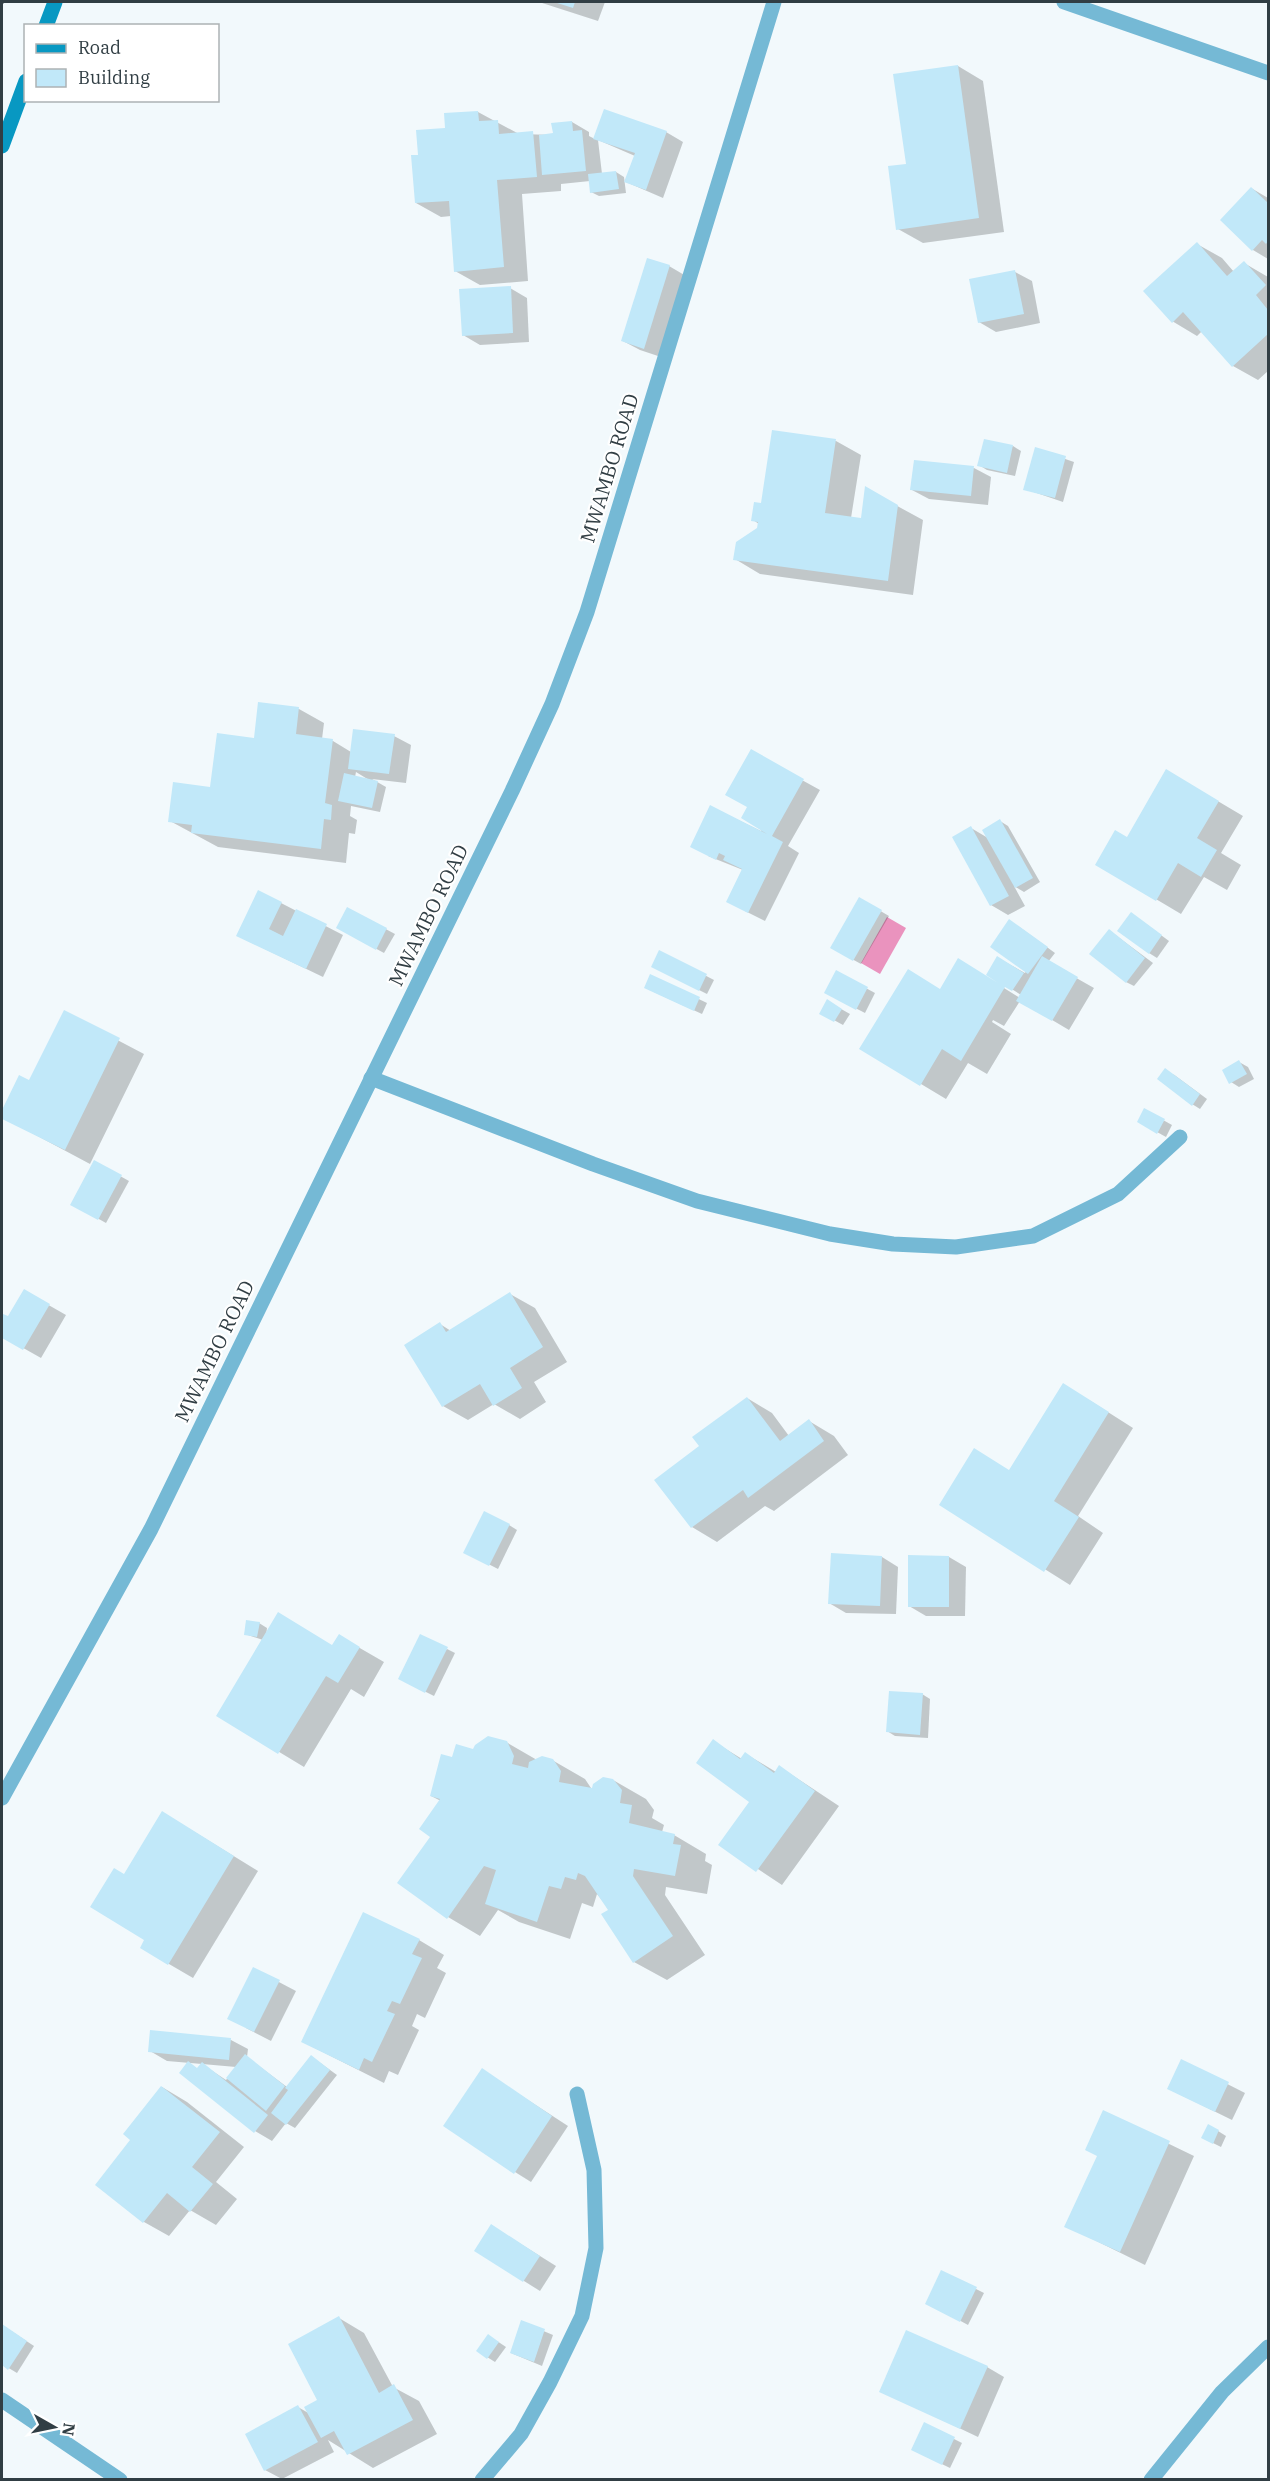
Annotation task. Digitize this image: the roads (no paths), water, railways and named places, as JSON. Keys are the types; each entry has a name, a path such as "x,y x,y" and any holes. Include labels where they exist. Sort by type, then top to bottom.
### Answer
{"main road":[{"path":"47,24 55,2"},
{"path":"2,146 24,86"}],"street":[{"name":"MWAMBO ROAD","path":"2,1798 151,1529 512,791 564,673 587,612 774,2"},
{"path":"1064,2 1269,73"},
{"path":"371,1078 593,1164 697,1201 830,1234 893,1244 956,1248 1033,1236 1118,1194 1180,1137"},
{"path":"482,2480 520,2434 550,2382 582,2316 596,2248 594,2170 577,2094"},
{"path":"1151,2480 1222,2392 1269,2347"},
{"path":"2,2400 120,2480"}]}
